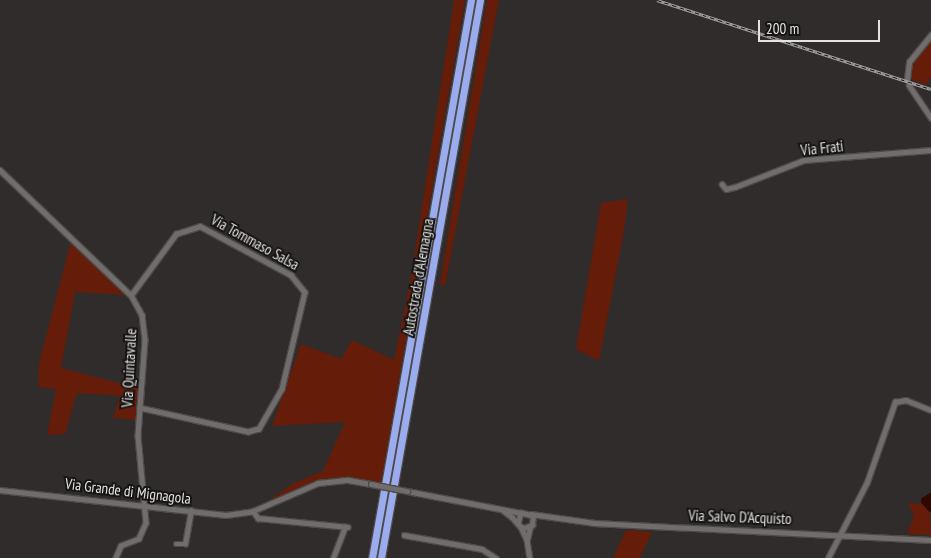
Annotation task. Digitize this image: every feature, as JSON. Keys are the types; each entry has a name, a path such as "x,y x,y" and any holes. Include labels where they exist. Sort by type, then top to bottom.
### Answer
{"highway":[{"name":"Autostrada d'Alemagna","path":"372,558 471,0"},
{"name":"Autostrada d'Alemagna","path":"381,558 480,0"}],"street":[{"path":"907,79 908,62 931,36"},
{"path":"909,85 931,118"},
{"name":"Via Frati","path":"722,184 726,189 735,187 804,160 931,150"},
{"name":"Via Quintavalle","path":"0,170 131,295 145,334 139,451 148,506"},
{"name":"Via Tommaso Salsa","path":"131,295 176,234 191,226 210,231 292,275 305,292 282,389 259,429 248,432 140,408"},
{"path":"828,558 837,533 867,482 895,402 906,400 931,410"},
{"name":"Via Salvo D'Acquisto","path":"253,511 318,483 348,480 521,513 549,515 594,523 837,533 931,540"},
{"name":"Via Grande di Mignagola","path":"0,490 226,515 253,511"},
{"path":"116,558 121,546 139,539 148,506"},
{"name":"Via Salvo D'Acquisto","path":"496,507 519,525"},
{"path":"176,544 185,544 191,511"},
{"path":"253,511 258,518 346,527 333,558"},
{"path":"521,513 519,525 527,540 530,558"},
{"path":"527,540 532,525 531,514"},
{"path":"519,525 532,525 549,515"},
{"path":"404,535 482,549 496,558"}],"shaded area":[{"path":"454,0 465,0 381,483 345,477 316,481 258,508 294,483 323,471 345,422 272,426 301,344 341,359 352,340 394,360 411,277"},
{"path":"487,0 499,0 445,286 440,284"},
{"path":"931,37 931,77 927,85 909,79 908,74 910,64"},
{"path":"628,199 624,231 599,361 576,349 601,203"},
{"path":"71,241 126,295 75,292 61,368 138,388 136,420 113,418 120,396 77,393 65,434 47,435 56,389 38,387 39,363"},
{"path":"929,497 931,535 907,534 914,516 908,503 919,504"},
{"path":"626,530 652,532 640,558 613,558"}],"waterway":[{"path":"931,497 925,501 931,508"}],"railway":[{"path":"657,0 931,89"}]}
